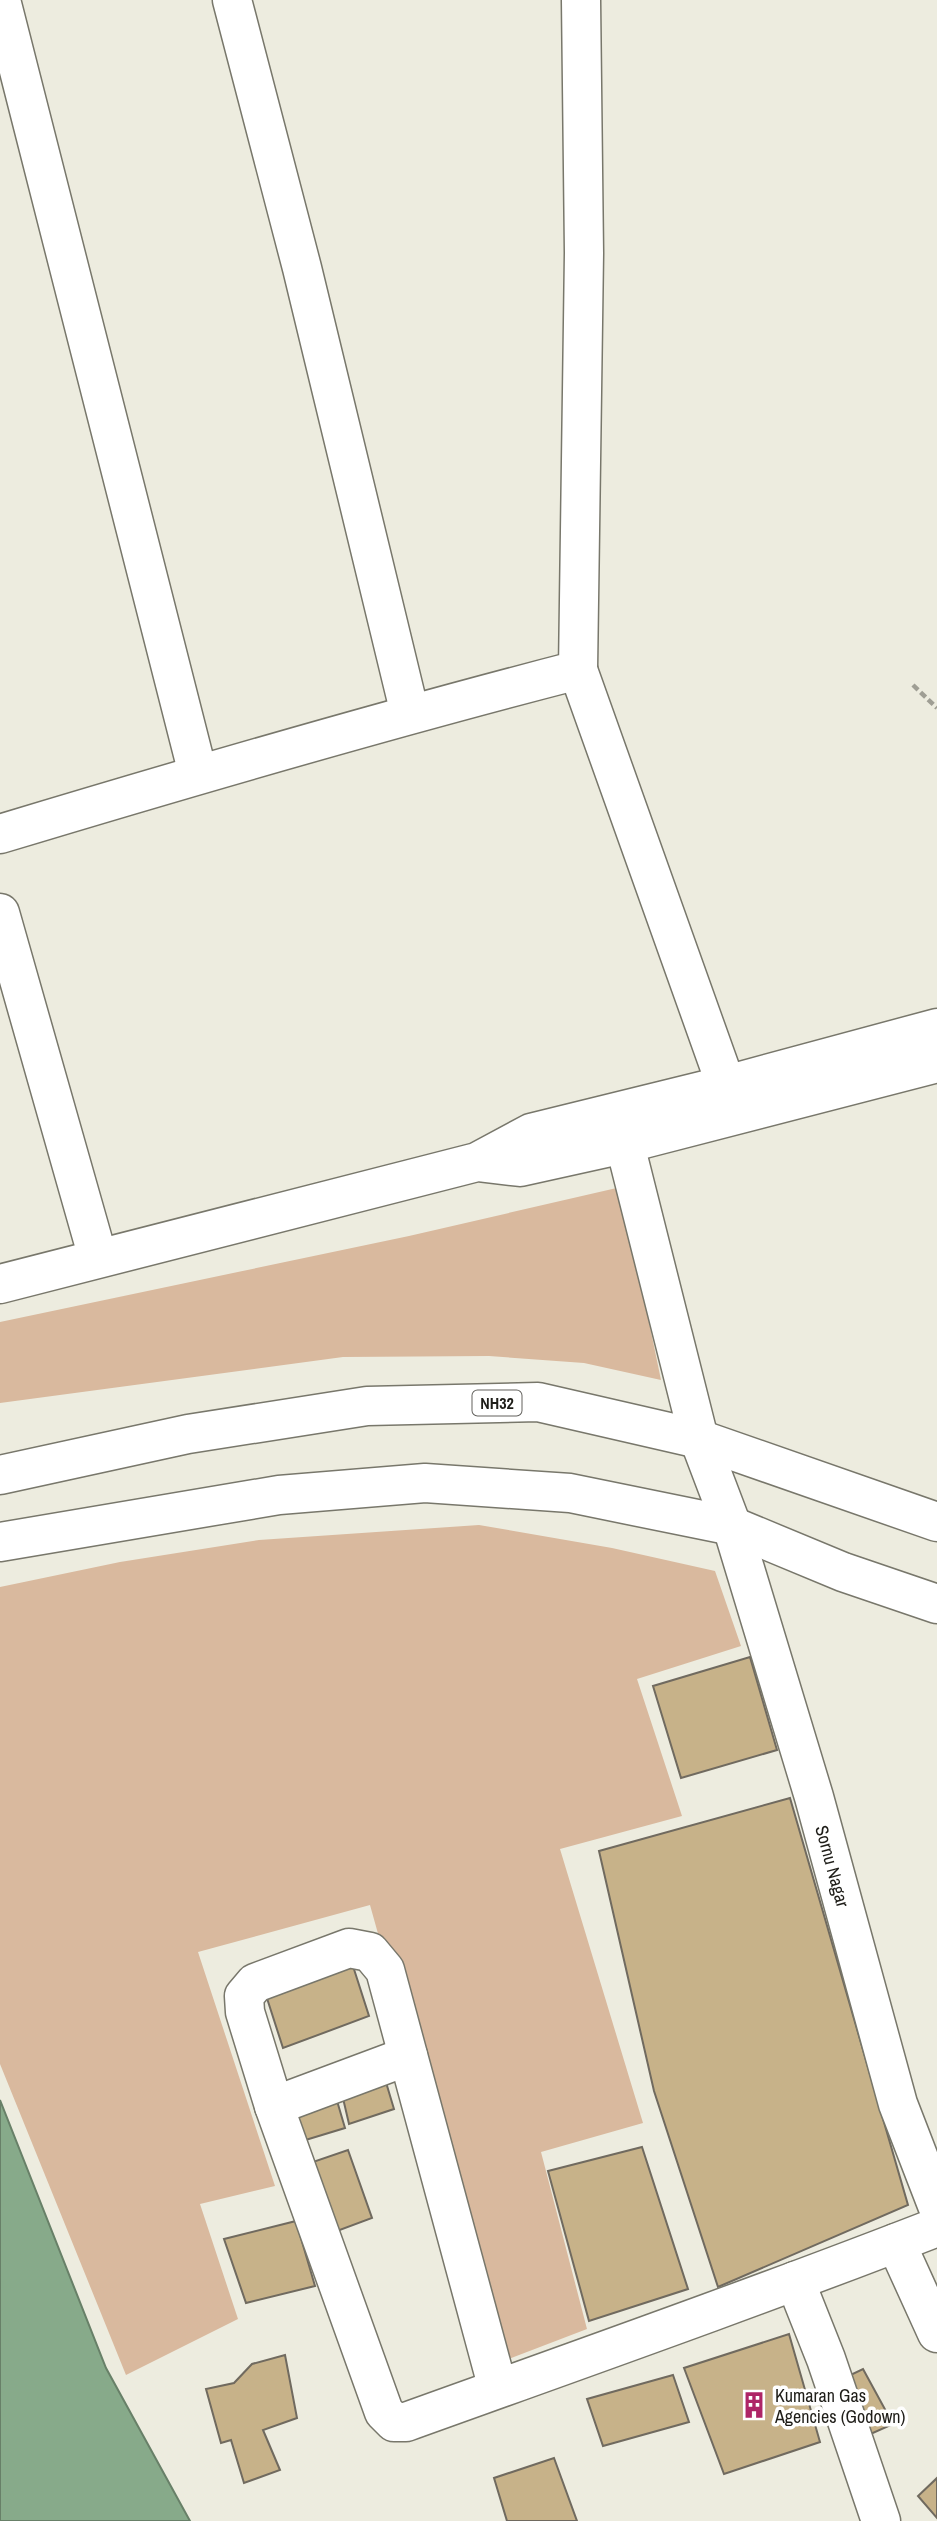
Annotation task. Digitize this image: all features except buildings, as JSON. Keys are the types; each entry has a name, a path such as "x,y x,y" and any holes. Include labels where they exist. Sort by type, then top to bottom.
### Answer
{"main road":[{"path":"1,0 198,774"},
{"path":"232,0 302,268 410,714"},
{"path":"581,0 584,253 578,670 726,1085"},
{"path":"0,834 198,774 578,670"},
{"path":"0,913 98,1258"},
{"path":"0,1284 477,1163 520,1167 726,1085 937,1028"},
{"path":"620,1128 937,1063"},
{"name":"Sornu Nagar","path":"620,1128 699,1439 732,1527 814,1797 898,2104 937,2205"},
{"name":"NH32","path":"0,1475 188,1434 367,1406 538,1402 699,1439 937,1522"},
{"path":"0,1542 279,1495 425,1483 569,1493 732,1527 843,1572 937,1604"},
{"path":"498,2389 385,1970 370,1952 349,1948 255,1983 244,1996 244,2012 274,2106 384,2412 394,2423 407,2422 498,2389 795,2281 937,2227"},
{"path":"274,2106 408,2056"},
{"path":"896,2243 937,2333"},
{"path":"795,2281 826,2359 881,2521"}],"path":[{"path":"913,685 937,708"}],"shaded area":[{"path":"621,1187 661,1380 584,1363 489,1356 343,1357 0,1403 0,1322 409,1236"},
{"path":"479,1525 612,1548 715,1571 741,1646 637,1679 682,1816 560,1849 643,2123 541,2152 587,2329 498,2363 370,1905 198,1952 275,2186 200,2204 238,2319 126,2375 0,2064 0,1587 120,1562 259,1540"},
{"path":"0,2100 106,2368 190,2521 0,2521"}],"place":[{"name":"Kumaran Gas Agencies (Godown)","path":"754,2405"}]}
